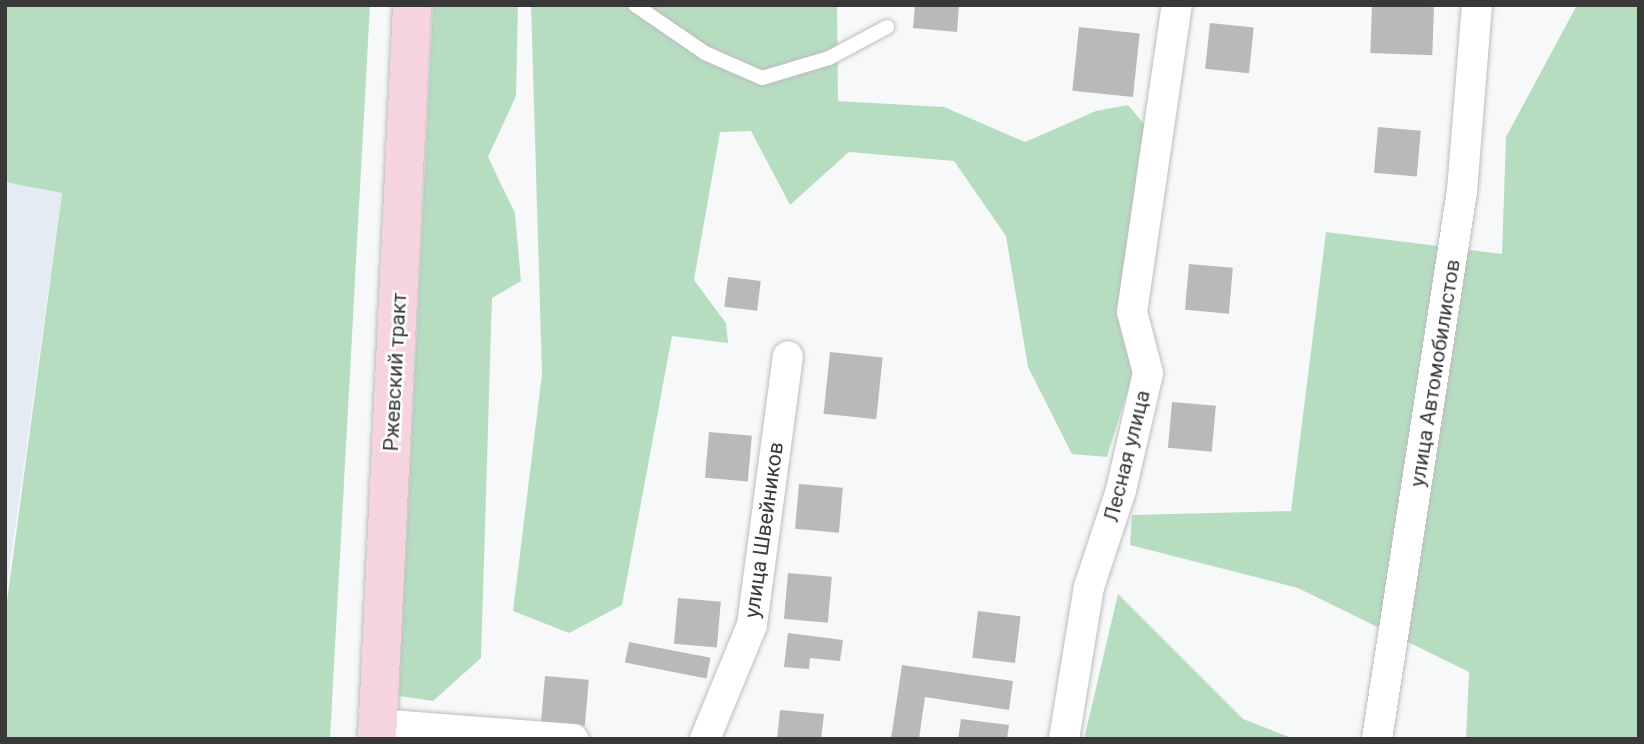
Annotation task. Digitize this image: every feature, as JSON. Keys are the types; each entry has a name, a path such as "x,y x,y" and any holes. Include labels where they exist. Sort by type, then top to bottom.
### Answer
{"main road":[{"name":"Ржевский тракт","path":"378,731 412,5"}],"street":[{"name":"Лесная улица","path":"1064,739 1089,587 1121,490 1147,373 1132,312 1177,5"},
{"name":"улица Автомобилистов","path":"1377,739 1462,191 1477,5"},
{"name":"улица Швейников","path":"705,739 752,625 788,356"},
{"path":"378,731 573,739"}],"lane":[{"path":"635,5 705,53 762,78 829,58 887,27"}],"shaded area":[{"path":"5,182 62,192 5,601"}],"green space":[{"path":"5,5 370,5 330,739 5,739 5,616 62,193 5,182"},
{"path":"433,5 518,5 516,96 488,157 515,213 521,281 492,298 481,658 433,701 399,696"},
{"path":"531,5 837,5 838,101 944,107 1025,142 1096,111 1128,105 1150,131 1133,373 1107,457 1072,454 1028,367 1006,236 954,161 849,152 790,205 751,131 720,132 694,280 726,323 728,343 672,336 622,605 569,633 513,611 542,374"},
{"path":"1577,5 1639,5 1639,739 1466,739 1469,672 1298,588 1130,545 1132,515 1291,511 1326,232 1502,254 1506,137"},
{"path":"1118,594 1243,719 1294,739 1084,739"}],"building":[{"path":"915,5 959,5 957,32 913,28"},
{"path":"1372,5 1434,7 1432,55 1370,53"},
{"path":"1210,23 1254,28 1249,73 1205,69"},
{"path":"1079,27 1140,33 1133,97 1072,91"},
{"path":"1378,127 1421,131 1417,177 1374,173"},
{"path":"1189,264 1233,268 1229,314 1185,310"},
{"path":"728,277 761,281 757,311 724,307"},
{"path":"830,352 883,358 876,419 824,414"},
{"path":"1172,402 1216,406 1212,452 1168,448"},
{"path":"709,432 752,436 748,482 705,478"},
{"path":"799,484 843,488 839,533 795,529"},
{"path":"788,573 832,577 828,623 784,619"},
{"path":"678,598 721,602 717,648 674,644"},
{"path":"978,611 1021,616 1015,663 972,658"},
{"path":"788,633 843,640 840,661 810,658 809,669 784,667"},
{"path":"629,642 710,658 706,678 625,663"},
{"path":"902,665 1013,681 1009,710 925,697 919,739 891,739"},
{"path":"545,676 589,680 585,726 541,722"},
{"path":"780,710 824,714 821,739 777,739"},
{"path":"961,719 1009,725 1007,739 958,739"}]}
